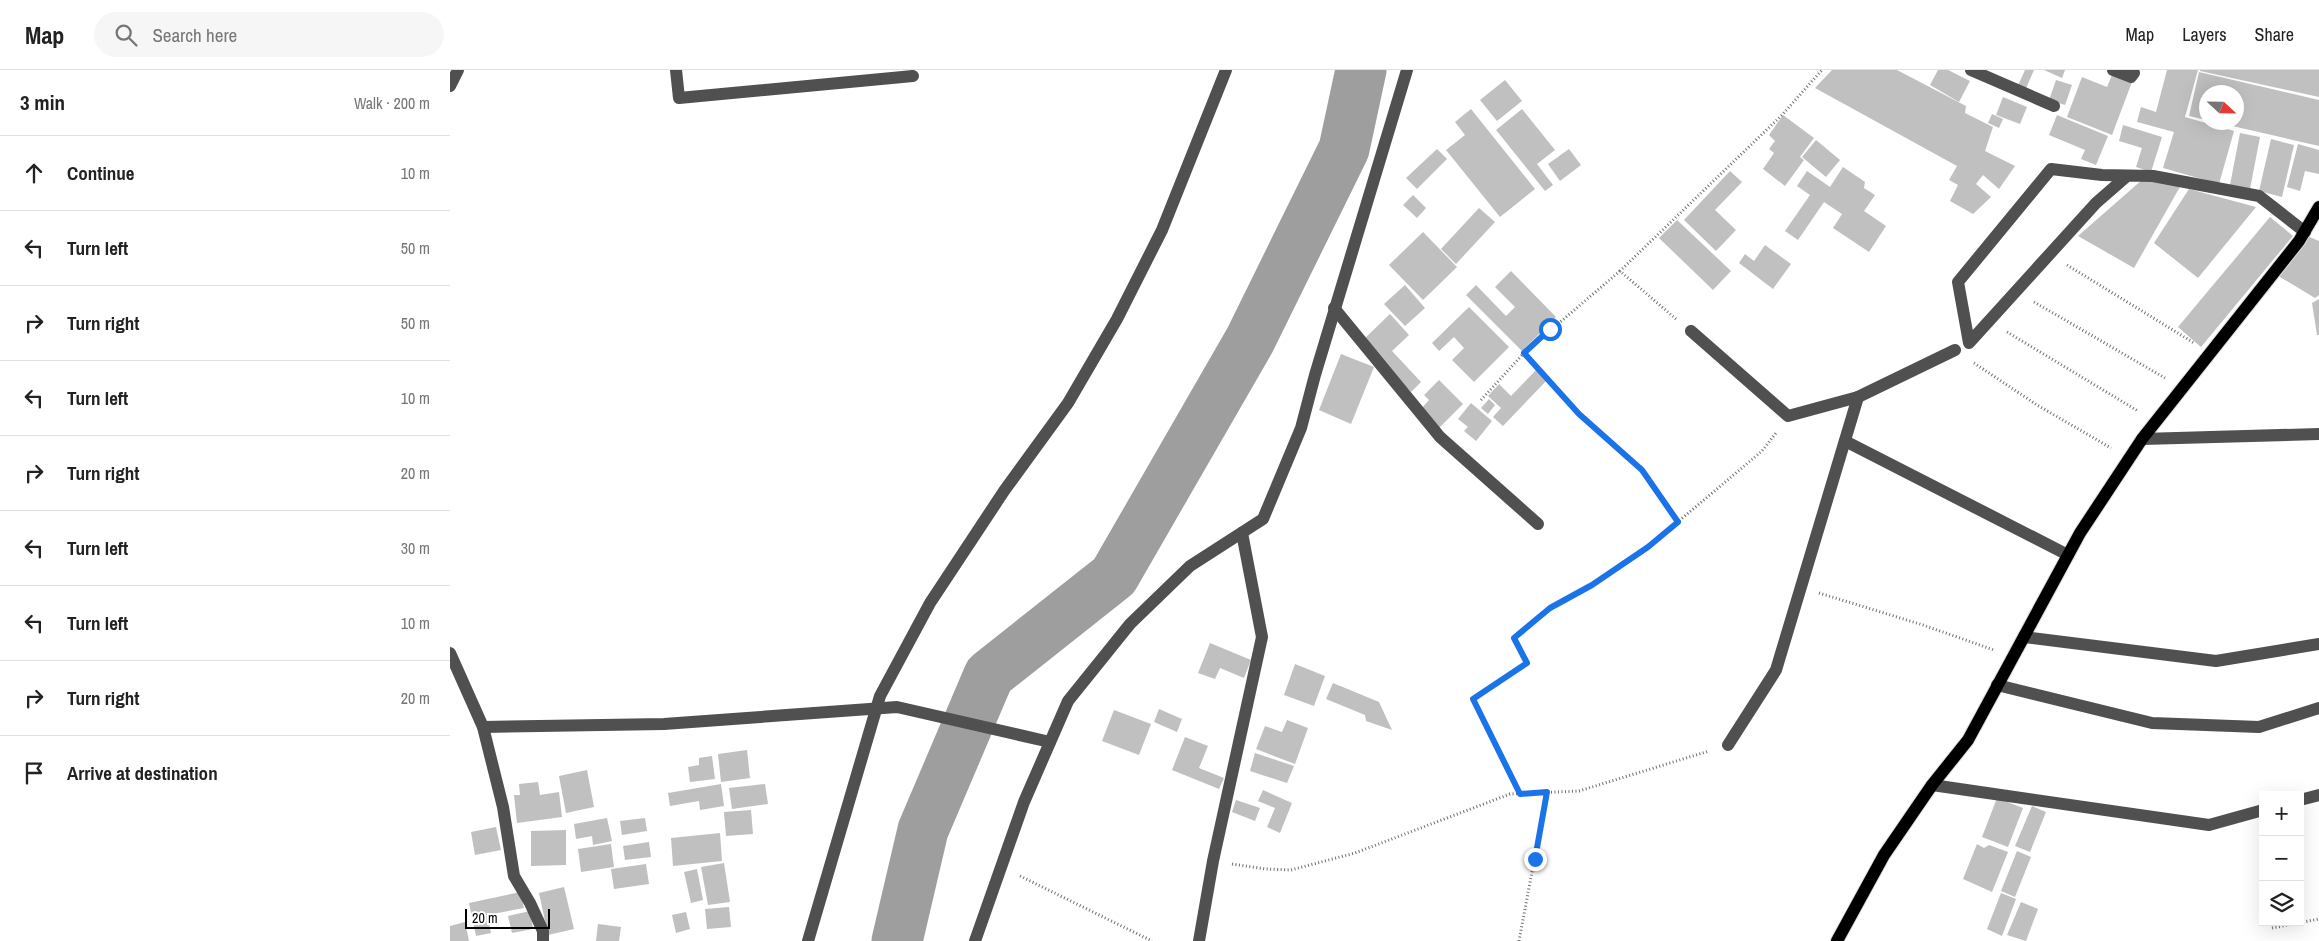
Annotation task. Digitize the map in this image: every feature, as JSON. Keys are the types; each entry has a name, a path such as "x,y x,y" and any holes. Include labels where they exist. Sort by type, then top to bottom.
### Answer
{"main road":[{"path":"1837,941 1884,855 1932,785 1968,740 2080,533 2142,440 2305,232 2319,207"}],"street":[{"path":"450,86 458,70"},
{"path":"676,70 679,98 913,76"},
{"path":"808,941 880,696 930,603 1004,491 1068,403 1117,319 1162,230 1226,70"},
{"path":"974,941 1024,802 1068,701 1130,624 1190,566 1263,519 1301,428 1334,308 1407,70"},
{"path":"1971,70 2054,106"},
{"path":"2113,70 2131,77 2134,73"},
{"path":"2126,176 2096,203 1969,343 1958,282 2051,169 2102,176 2126,176 2153,176 2259,196 2305,232"},
{"path":"1334,308 1440,437 1538,524"},
{"path":"1691,331 1788,416 1858,397 1955,350"},
{"path":"1728,745 1776,670 1858,397"},
{"path":"2142,440 2319,434"},
{"path":"1845,441 2068,555"},
{"path":"1199,941 1213,861 1262,637 1242,533"},
{"path":"2024,637 2216,661 2319,644"},
{"path":"450,653 483,727 503,807 514,876 530,903 543,931 544,941"},
{"path":"1997,685 2152,723 2259,727 2319,708"},
{"path":"483,727 664,724 897,707 1049,742"},
{"path":"1932,785 2209,825 2259,811"},
{"path":"2304,799 2319,796"}],"path":[{"path":"1481,400 1524,353 1620,271 1782,115 1822,70"},
{"path":"2049,254 2211,353"},
{"path":"1620,271 1691,331"},
{"path":"2016,291 2183,388"},
{"path":"1989,321 2157,422"},
{"path":"1955,350 2037,405 2129,459"},
{"path":"1524,353 1579,414 1642,470 1678,522"},
{"path":"1520,794 1473,699 1527,663 1514,638 1550,608 1592,585 1648,547 1762,451 1788,416"},
{"path":"1801,588 1923,625 2013,657"},
{"path":"1213,861 1266,869 1291,870 1355,852 1510,794 1579,791 1728,745"},
{"path":"1518,941 1547,792"},
{"path":"1001,867 1152,941"},
{"path":"2272,928 2319,920"}],"building":[{"path":"1832,70 1897,70 1966,106 1965,113 1993,127 1985,151 2015,166 1999,189 1983,175 1976,184 1991,197 1973,214 1950,201 1958,185 1949,180 1957,166 1815,88"},
{"path":"1938,70 1948,70 1970,81 1959,102 1930,85"},
{"path":"2025,70 2034,70 2024,93 2016,90"},
{"path":"2044,70 2065,70 2062,78"},
{"path":"2167,70 2198,70 2185,117 2199,121 2199,130 2234,131 2219,184 2163,168 2174,132 2137,122 2141,107 2156,112"},
{"path":"2319,70 2319,97 2200,71"},
{"path":"2199,72 2319,100 2319,146 2244,129 2244,85 2199,85 2199,118 2189,116"},
{"path":"2112,75 2132,82 2112,135 2067,117 2082,77 2107,87"},
{"path":"1505,80 1522,101 1497,121 1480,100"},
{"path":"2056,80 2072,85 2065,105 2049,100"},
{"path":"2003,97 2027,107 2020,124 1996,115"},
{"path":"1471,109 1535,189 1500,217 1446,150 1465,135 1455,122"},
{"path":"1522,109 1555,150 1537,164 1553,185 1545,191 1496,130"},
{"path":"1992,114 2003,119 1999,128 1988,123"},
{"path":"1783,115 1814,138 1800,157 1804,160 1785,186 1763,169 1774,153 1769,149 1775,141 1769,135"},
{"path":"2057,115 2108,136 2096,165 2081,159 2085,150 2049,135"},
{"path":"2123,125 2162,137 2151,172 2136,167 2142,148 2119,141"},
{"path":"2240,133 2260,137 2250,189 2230,185"},
{"path":"2271,139 2294,145 2282,197 2259,191"},
{"path":"1816,140 1840,160 1826,177 1802,157"},
{"path":"2298,144 2319,150 2319,174 2305,171 2300,191 2287,187"},
{"path":"1437,149 1447,159 1417,189 1406,178"},
{"path":"1569,149 1581,165 1560,181 1548,164"},
{"path":"1843,167 1865,182 1864,188 1875,195 1864,211 1886,226 1869,252 1833,228 1842,214 1824,202 1798,240 1785,231 1810,195 1797,186 1807,171 1830,187"},
{"path":"1730,171 1742,182 1715,210 1736,230 1716,251 1684,220"},
{"path":"2143,179 2181,185 2134,268 2078,236"},
{"path":"2189,189 2256,207 2198,278 2154,243"},
{"path":"1413,195 1426,208 1417,218 1403,205"},
{"path":"1479,208 1495,222 1456,264 1441,249"},
{"path":"2270,217 2293,236 2201,347 2178,327"},
{"path":"1677,220 1731,271 1713,290 1659,238"},
{"path":"1423,232 1457,267 1423,300 1389,265"},
{"path":"2307,236 2319,241 2319,295 2315,298 2275,274"},
{"path":"1765,245 1791,264 1773,289 1739,263 1745,254 1754,261"},
{"path":"1511,271 1556,317 1522,351 1466,295 1476,285 1506,316 1515,307 1495,287"},
{"path":"1405,285 1425,308 1405,326 1384,304"},
{"path":"2319,299 2319,335 2317,335 2312,303"},
{"path":"1469,307 1509,347 1474,382 1452,360 1464,348 1454,337 1439,351 1432,343"},
{"path":"1390,314 1409,335 1392,351 1421,382 1411,392 1363,340"},
{"path":"1341,354 1374,367 1351,424 1319,410"},
{"path":"1536,370 1547,380 1503,426 1493,417 1501,408 1488,396 1499,384 1511,396"},
{"path":"1439,380 1463,404 1439,428 1421,409 1429,400 1424,395"},
{"path":"1489,399 1495,405 1488,414 1481,408"},
{"path":"1471,403 1492,421 1476,441 1464,431 1468,427 1458,419"},
{"path":"1210,643 1251,660 1244,678 1220,668 1215,679 1198,673"},
{"path":"1295,664 1325,676 1314,706 1284,695"},
{"path":"1333,683 1379,702 1392,730 1366,721 1365,715 1326,699"},
{"path":"1159,709 1182,719 1177,732 1154,722"},
{"path":"1114,710 1151,724 1139,755 1102,741"},
{"path":"1287,720 1308,728 1295,764 1256,749 1265,726 1282,732"},
{"path":"1185,737 1208,746 1199,768 1224,778 1219,789 1172,770"},
{"path":"747,750 750,778 721,782 718,754"},
{"path":"1255,753 1294,766 1287,783 1250,771"},
{"path":"712,756 715,779 690,782 688,767 699,765 699,758"},
{"path":"587,770 594,807 566,813 559,776"},
{"path":"538,782 540,795 559,792 562,817 517,823 514,795 520,795 519,784"},
{"path":"721,784 724,806 700,810 699,801 670,806 668,793"},
{"path":"765,784 768,804 732,809 729,788"},
{"path":"1263,790 1292,803 1280,833 1267,827 1275,808 1258,801"},
{"path":"1997,798 2023,808 2008,847 1982,837"},
{"path":"1236,800 1260,808 1255,821 1232,812"},
{"path":"2032,806 2046,812 2030,852 2015,846"},
{"path":"751,810 753,834 726,836 724,812"},
{"path":"607,818 612,841 593,845 592,836 576,839 574,824"},
{"path":"645,818 647,831 622,835 620,821"},
{"path":"496,827 501,850 475,855 471,832"},
{"path":"566,830 566,865 531,866 531,831"},
{"path":"720,833 722,861 673,866 671,838"},
{"path":"649,842 651,857 625,860 623,846"},
{"path":"611,844 614,867 581,872 578,849"},
{"path":"1977,844 1984,848 1989,845 2008,852 1992,892 1963,879"},
{"path":"2017,851 2031,857 2015,897 2001,891"},
{"path":"724,863 730,902 708,905 701,867"},
{"path":"646,864 649,884 614,889 611,869"},
{"path":"697,869 703,900 691,903 684,872"},
{"path":"564,887 574,929 548,935 539,893"},
{"path":"520,892 524,908 487,915 491,933 476,936 469,903"},
{"path":"2001,893 2016,899 2002,936 1987,929"},
{"path":"2021,902 2038,909 2026,941 2007,935"},
{"path":"729,907 731,927 707,929 705,909"},
{"path":"530,911 533,929 512,933 508,916"},
{"path":"686,912 690,929 676,933 672,915"},
{"path":"465,922 469,941 450,941 450,926"},
{"path":"598,924 621,927 619,941 596,941"}],"waterway":[{"path":"897,941 923,830 989,675 1114,576 1250,340 1344,149 1361,70"}],"route":[{"path":"1535,859 1547,792 1520,794 1473,699 1527,663 1514,638 1550,608 1592,585 1648,547 1678,522 1642,470 1579,414 1524,353 1550,329"}]}
